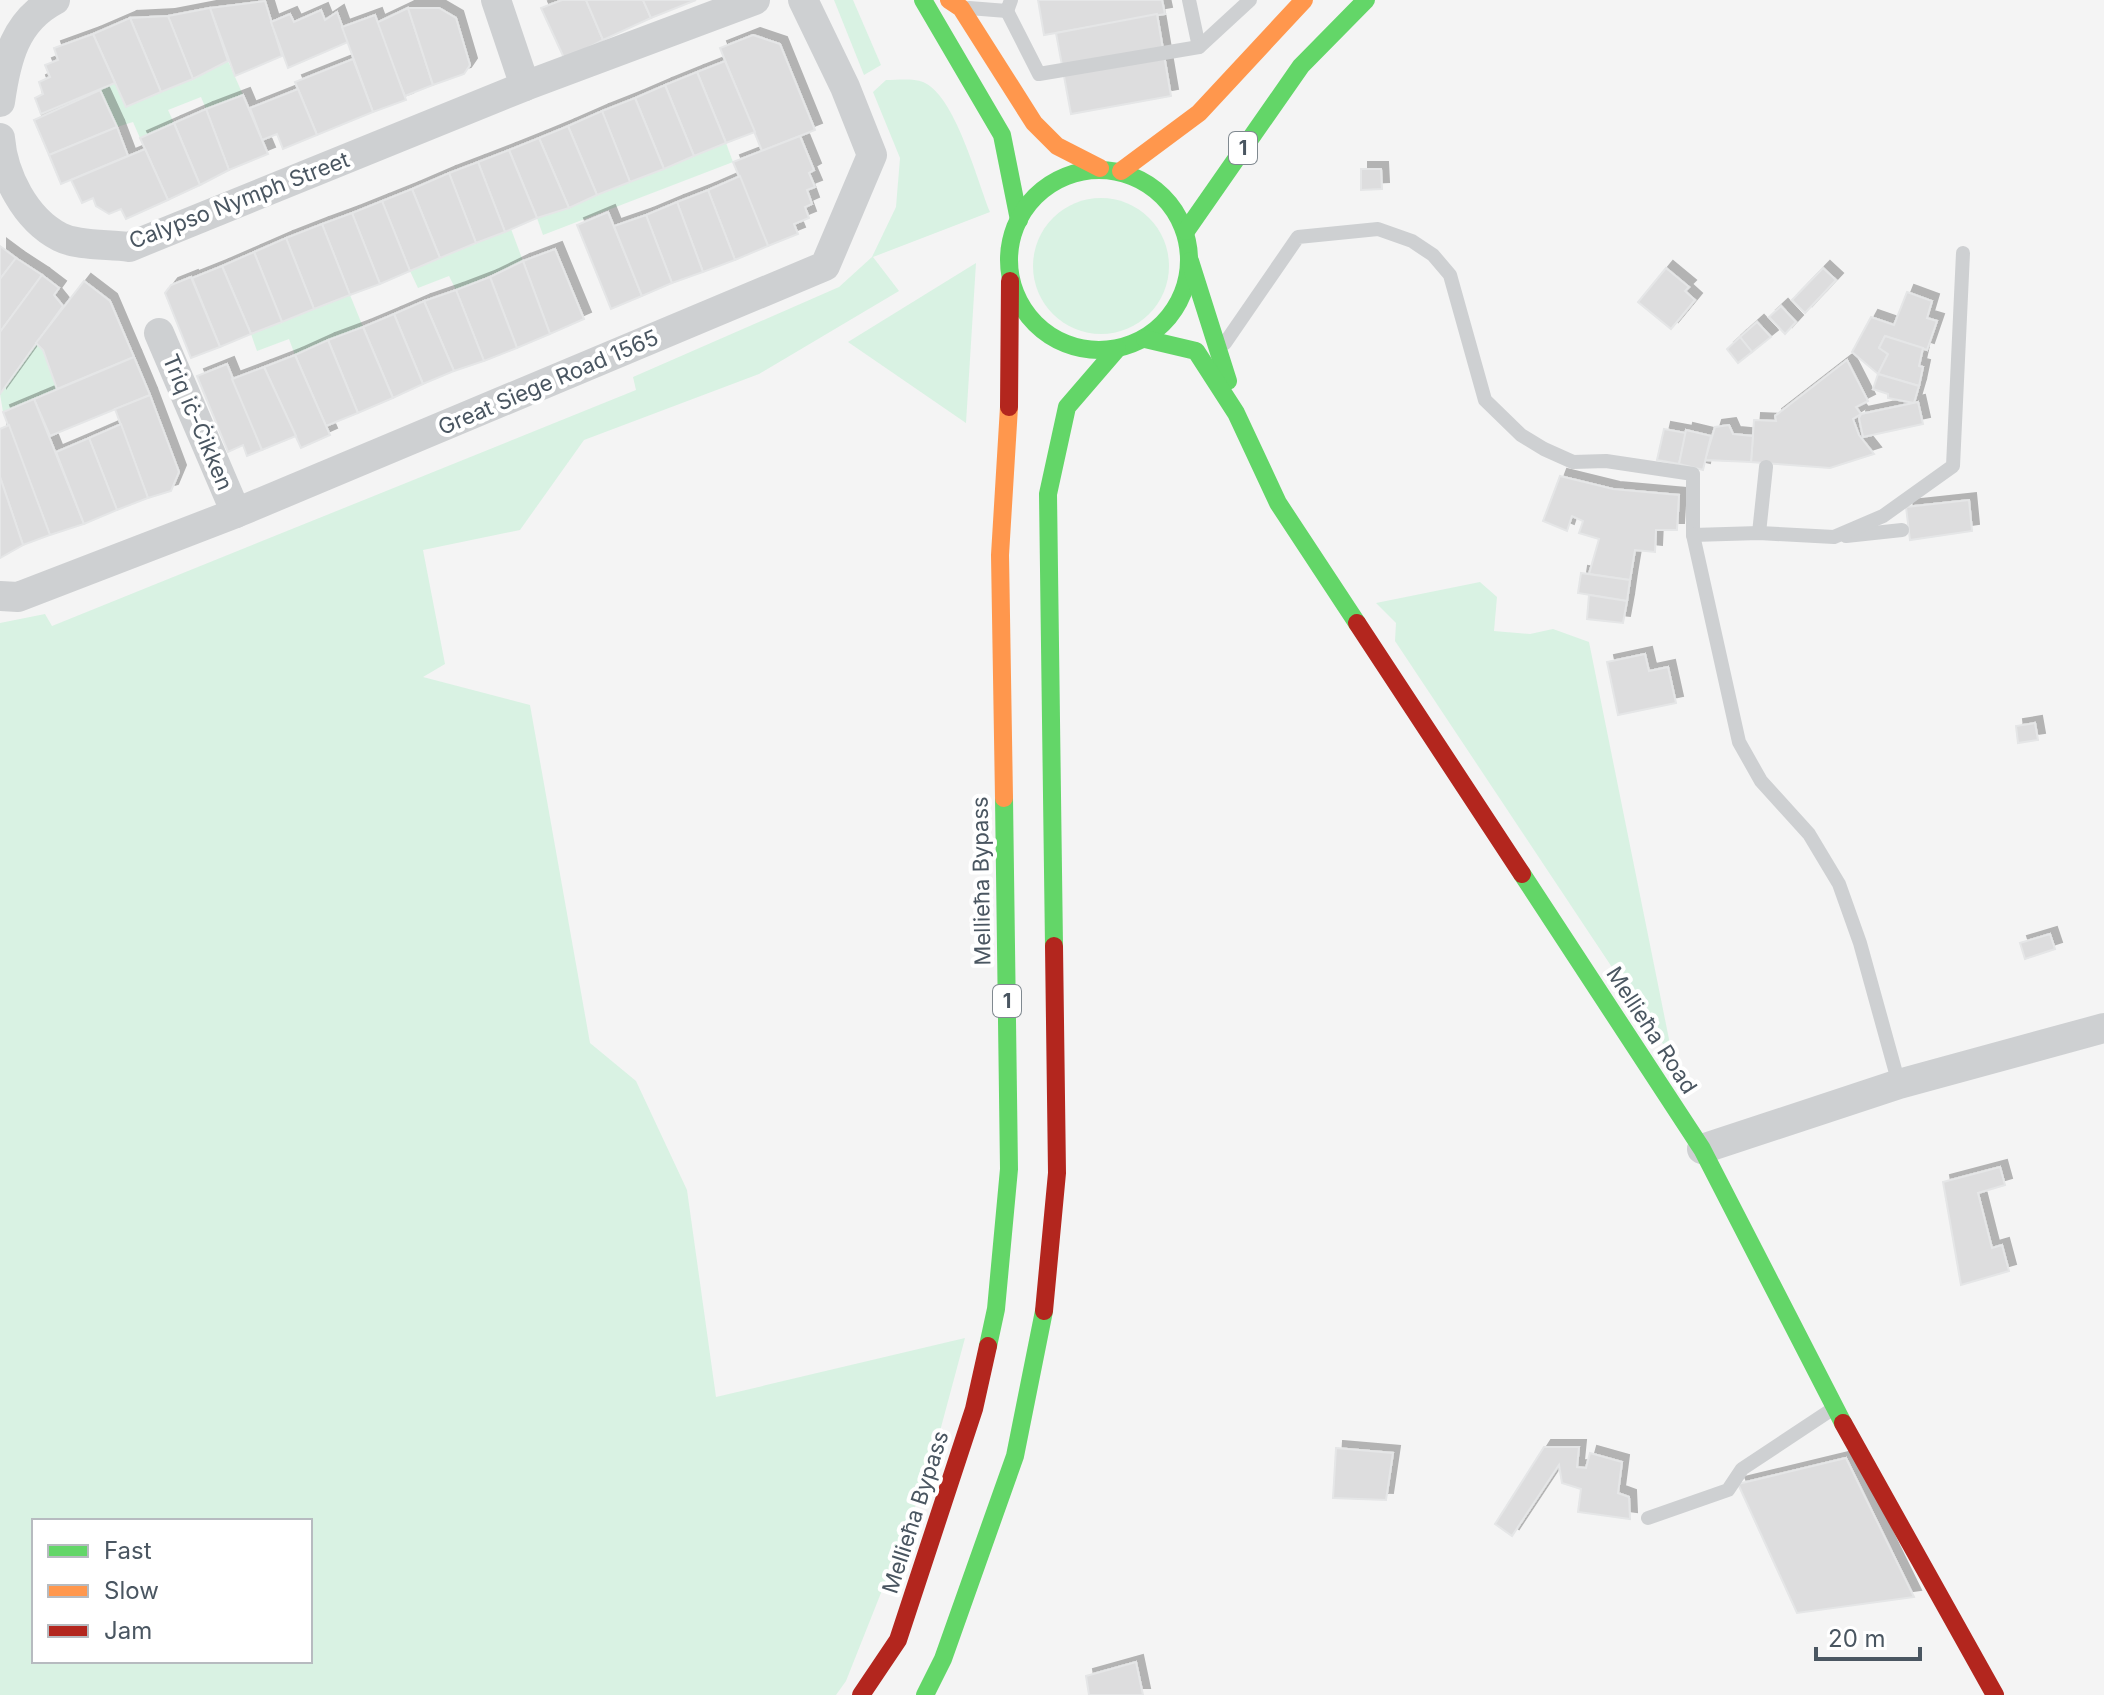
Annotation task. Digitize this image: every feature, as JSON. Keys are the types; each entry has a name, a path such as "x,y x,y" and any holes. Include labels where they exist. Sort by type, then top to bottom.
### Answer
{"main road":[{"path":"923,0 1002,135 1019,220"},
{"path":"1121,171 1199,113 1304,0"},
{"name":"1","path":"1186,231 1301,66 1366,0"},
{"path":"955,4 1034,123 1057,146 1100,168 1121,171 1151,185 1170,202 1186,231 1190,261 1184,292 1165,323 1145,339 1117,349 1079,349 1048,336 1026,314 1010,281 1008,258 1019,220 1042,189 1069,174 1100,168"},
{"name":"Mellieħa Road","path":"1190,261 1220,350 1236,413"},
{"name":"Mellieħa Bypass","path":"861,1695 898,1640 919,1580 974,1409 996,1309 1009,1169 1000,555 1011,374 1010,281"},
{"name":"Mellieħa Road","path":"1145,339 1196,351 1236,413 1278,503 1702,1149 1834,1408 1995,1695"},
{"name":"1","path":"925,1695 943,1659 1015,1456 1043,1327 1057,1173 1048,494 1067,407 1117,349"}],"street":[{"path":"0,102 14,40 34,11 55,0"},
{"path":"496,0 525,86"},
{"name":"Calypso Nymph Street","path":"0,138 2,160 25,206 61,238 129,247 525,86 755,0"},
{"name":"Great Siege Road 1565","path":"0,596 18,597 236,513 825,266 872,155 845,87 803,0"},
{"name":"Triq iċ-Ċikken","path":"159,333 236,513"},
{"path":"1702,1149 1899,1084 2104,1028"}],"lane":[{"path":"1189,0 1199,47"},
{"path":"955,4 1009,6 1039,74 1199,47 1250,0"},
{"path":"1220,350 1298,237 1378,229 1393,233 1433,255 1450,275 1480,387 1496,412 1544,449 1573,462 1606,461 1693,474 1693,535 1739,742 1761,781 1809,834 1839,884 1860,943 1899,1084"},
{"path":"1834,537 1883,516 1953,466 1963,253"},
{"path":"1759,533 1766,467"},
{"path":"1693,535 1759,533 1834,537 1902,530"},
{"path":"1648,1518 1728,1490 1742,1469 1834,1408"}],"green space":[{"path":"834,0 853,0 881,65 864,75"},
{"path":"228,61 243,95 206,109 201,97 168,110 174,123 140,138 133,122 117,127 100,90 115,83 126,107"},
{"path":"886,80 923,82 935,90 955,120 990,212 873,257 899,291 759,374 584,440 520,530 423,550 445,664 423,677 530,705 590,1043 636,1081 687,1190 716,1397 965,1338 929,1472 846,1681 836,1695 0,1695 0,623 45,614 52,626 636,390 633,377 839,287 872,257 896,207 900,158 873,92"},
{"path":"726,143 733,162 543,235 537,218"},
{"path":"1101,198 1127,203 1149,218 1164,240 1169,266 1164,292 1149,314 1127,329 1101,334 1075,329 1053,314 1038,292 1033,266 1038,240 1053,218 1075,203"},
{"path":"511,229 523,261 456,290 449,276 418,288 410,271"},
{"path":"976,263 966,423 848,342"},
{"path":"350,295 363,327 295,355 289,339 257,351 251,334"},
{"path":"36,343 43,350 57,389 3,412 0,394"},
{"path":"1480,582 1497,597 1494,631 1530,634 1553,629 1589,642 1673,1059 1395,641 1396,623 1376,603"}],"building":[{"path":"562,0 586,0 603,40 565,60 541,8"},
{"path":"586,0 643,0 651,18 603,40"},
{"path":"643,0 696,0 651,18"},
{"path":"1038,0 1162,0 1165,14 1044,35"},
{"path":"265,1 282,56 235,76 210,8"},
{"path":"210,8 228,61 193,79 168,16"},
{"path":"408,8 433,85 405,96 376,23"},
{"path":"408,8 439,8 456,18 470,65 464,74 433,85"},
{"path":"321,10 325,20 337,12 348,42 288,68 271,22 290,14 294,22"},
{"path":"1157,14 1171,96 1071,114 1056,33"},
{"path":"375,15 406,100 373,112 342,27"},
{"path":"168,16 193,79 161,92 130,18"},
{"path":"130,18 161,92 126,107 93,34"},
{"path":"93,34 115,83 41,114 35,98 43,94 39,82 50,77 45,65 58,60 54,48"},
{"path":"753,35 780,44 815,130 762,151 720,48"},
{"path":"353,59 373,112 317,135 295,82"},
{"path":"725,61 755,132 726,143 697,72"},
{"path":"697,72 726,143 694,156 665,85"},
{"path":"665,85 694,156 664,169 635,98"},
{"path":"298,89 317,135 283,149 277,134 262,140 250,108"},
{"path":"100,90 117,127 49,155 34,120"},
{"path":"243,95 268,154 229,170 206,109"},
{"path":"635,98 664,169 630,182 602,111"},
{"path":"206,109 229,170 200,185 174,123"},
{"path":"602,111 630,182 597,195 568,126"},
{"path":"174,123 200,185 168,200 140,138"},
{"path":"568,126 597,195 569,208 539,138"},
{"path":"117,127 128,156 61,184 49,155"},
{"path":"800,136 814,170 809,173 815,187 807,190 812,204 805,207 809,218 794,224 798,234 768,246 733,162"},
{"path":"539,138 569,208 537,218 509,150"},
{"path":"145,149 168,200 126,219 121,209 109,214 96,206 93,198 82,203 71,180"},
{"path":"509,150 537,218 505,232 478,162"},
{"path":"478,162 505,232 476,243 449,173"},
{"path":"1361,169 1381,169 1382,189 1361,190"},
{"path":"449,173 476,243 440,258 412,189"},
{"path":"740,176 768,246 735,260 708,190"},
{"path":"412,189 440,258 410,271 382,201"},
{"path":"708,190 735,260 703,272 677,202"},
{"path":"382,201 410,271 380,284 352,213"},
{"path":"677,202 703,272 672,283 646,215"},
{"path":"608,212 642,296 611,309 577,225"},
{"path":"352,213 380,284 350,295 322,224"},
{"path":"646,215 672,283 642,296 614,226"},
{"path":"322,224 350,295 314,309 286,238"},
{"path":"286,238 314,309 282,322 254,252"},
{"path":"0,246 16,258 0,279"},
{"path":"555,249 584,319 550,334 523,261"},
{"path":"254,252 282,322 251,334 222,266"},
{"path":"16,258 42,275 0,332 0,279"},
{"path":"523,261 550,334 517,348 490,277"},
{"path":"222,266 251,334 220,347 192,278"},
{"path":"1666,268 1689,287 1685,291 1695,300 1671,329 1638,302"},
{"path":"1823,268 1836,280 1805,313 1792,300"},
{"path":"42,275 59,288 54,295 63,306 0,394 0,332"},
{"path":"191,277 220,347 191,358 165,293 171,285"},
{"path":"490,277 517,348 484,361 456,290"},
{"path":"84,281 110,301 134,357 57,389 43,350 36,343"},
{"path":"456,290 484,361 454,371 424,301"},
{"path":"1907,292 1932,301 1927,318 1937,321 1927,350 1885,336 1879,348 1888,354 1878,374 1852,352 1871,317 1894,325"},
{"path":"424,301 454,371 423,384 394,314"},
{"path":"1781,306 1796,322 1785,334 1769,317"},
{"path":"394,314 423,384 393,398 363,327"},
{"path":"1757,322 1771,337 1752,352 1740,337"},
{"path":"363,327 393,398 358,413 328,340"},
{"path":"1885,336 1923,348 1919,386 1878,374 1888,354 1879,348"},
{"path":"1740,337 1752,352 1738,363 1727,349"},
{"path":"328,340 358,413 326,426 295,355"},
{"path":"295,355 330,435 301,448 264,367"},
{"path":"134,357 150,395 50,436 34,399"},
{"path":"1847,360 1868,401 1856,407 1861,414 1853,419 1859,435 1874,454 1830,468 1751,462 1754,420 1776,421 1775,416"},
{"path":"227,364 262,450 247,456 243,445 228,452 197,376"},
{"path":"264,367 296,436 262,450 232,379"},
{"path":"1878,374 1919,386 1914,403 1888,398 1888,394 1873,389"},
{"path":"150,395 179,472 171,491 148,498 115,409"},
{"path":"34,399 84,524 50,535 3,412"},
{"path":"1918,402 1923,424 1863,437 1861,414"},
{"path":"121,424 148,498 117,510 89,438"},
{"path":"9,425 50,535 23,545 0,477 0,429"},
{"path":"1729,425 1733,434 1753,436 1751,462 1705,460 1715,427"},
{"path":"1664,429 1686,433 1679,464 1657,460"},
{"path":"1686,430 1711,436 1703,470 1679,464"},
{"path":"89,438 117,510 84,524 56,452"},
{"path":"1560,476 1613,489 1679,495 1677,530 1656,530 1655,552 1635,550 1630,580 1589,574 1599,539 1579,533 1583,521 1572,516 1567,531 1543,521"},
{"path":"0,477 23,545 0,558"},
{"path":"1969,500 1972,531 1910,540 1906,507"},
{"path":"1581,573 1630,580 1627,601 1578,593"},
{"path":"1589,595 1627,601 1623,623 1587,619"},
{"path":"1645,654 1649,671 1668,667 1676,703 1618,715 1607,662"},
{"path":"2035,723 2038,740 2018,743 2016,726"},
{"path":"2050,934 2055,949 2025,959 2020,943"},
{"path":"2000,1167 2005,1185 1978,1193 1992,1248 2002,1245 2009,1271 1961,1285 1943,1182"},
{"path":"1544,1447 1579,1447 1577,1467 1586,1468 1590,1453 1622,1462 1618,1493 1629,1497 1630,1519 1578,1512 1581,1489 1562,1483 1559,1465 1512,1536 1495,1524"},
{"path":"1336,1448 1393,1453 1386,1500 1333,1498"},
{"path":"1846,1458 1914,1597 1797,1613 1738,1484"},
{"path":"1136,1662 1143,1695 1089,1695 1086,1676"}],"traffic: fast":[{"path":"923,0 1002,135 1019,220"},
{"path":"1186,231 1301,66 1366,0"},
{"path":"1099,170 1134,176 1163,196 1183,225 1189,260 1183,295 1163,324 1134,344 1099,350 1064,344 1035,324 1015,295 1009,260 1015,225 1035,196 1064,176 1099,170"},
{"path":"1190,261 1228,381"},
{"path":"1145,339 1196,351 1236,413 1278,503 1357,623"},
{"path":"1054,946 1048,494 1067,407 1117,349"},
{"path":"988,1346 996,1309 1009,1169 1004,798"},
{"path":"1522,874 1702,1149 1843,1423"},
{"path":"925,1695 943,1659 1015,1456 1044,1311"}],"traffic: slow":[{"path":"949,0 961,8 1034,123 1057,146 1100,168"},
{"path":"1121,171 1199,113 1304,0"},
{"path":"1004,798 1000,555 1009,407"}],"traffic: jam":[{"path":"1009,407 1010,281"},
{"path":"1357,623 1522,874"},
{"path":"1044,1311 1057,1173 1054,946"},
{"path":"861,1695 898,1640 974,1409 988,1346"},
{"path":"1843,1423 1995,1695"}]}
